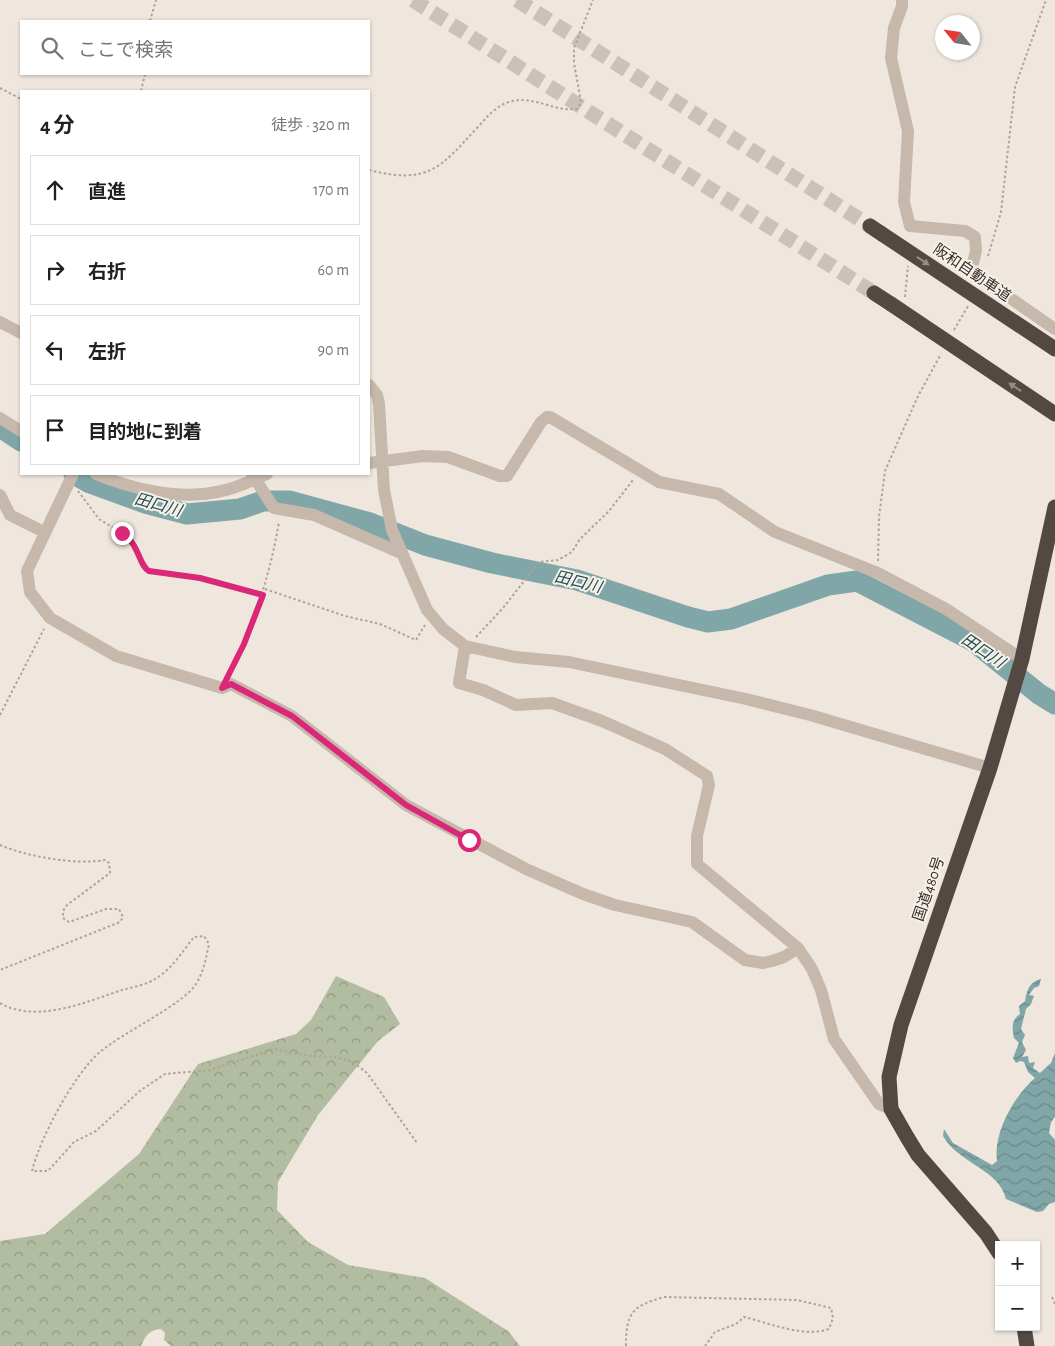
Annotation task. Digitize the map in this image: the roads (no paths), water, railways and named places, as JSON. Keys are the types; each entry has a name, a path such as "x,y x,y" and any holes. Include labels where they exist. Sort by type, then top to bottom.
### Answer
{"highway":[{"name":"阪和自動車道","path":"876,230 1055,349"},
{"path":"874,293 1055,414"},
{"name":"国道480号","path":"995,1247 986,1233 918,1155 891,1109 889,1077 901,1025 990,768 1014,689 1055,508"},
{"path":"1024,1331 1026,1346"}],"street":[{"path":"902,0 902,6 894,28 892,58 908,131 904,202 910,226 965,231 975,236 976,250 972,267 981,278 1055,329"},
{"path":"0,322 20,332"},
{"path":"370,386 377,396 379,404 375,462 386,510 400,553 418,592 433,618 450,636 467,646 515,657 569,662 746,699 810,715 990,768"},
{"path":"375,462 423,456 448,457 500,476 507,476 541,422 547,417 659,482 718,494 775,532 878,573 946,609 1021,662"},
{"path":"0,418 20,430"},
{"path":"99,475 154,491 184,494 216,493 259,479 276,508 306,513 326,520 400,553"},
{"path":"70,479 27,571 30,592 50,618 116,656 222,688 231,684 292,716 406,805 526,868 583,894 615,905 692,922 745,960 763,963 772,961 784,957 798,948"},
{"path":"0,495 10,515 44,532"},
{"path":"467,646 459,683 483,690 516,705 552,704 602,720 665,750 693,765 707,776 709,786 697,836 697,864 798,948 812,969 821,990 834,1039 879,1104 891,1109"}],"water":[{"path":"1041,979 1039,986 1034,988 1029,995 1034,996 1031,1004 1026,1009 1021,1029 1025,1035 1022,1042 1026,1050 1022,1057 1028,1056 1029,1063 1035,1062 1033,1068 1040,1073 1051,1063 1055,1053 1055,1117 1051,1122 1049,1133 1055,1140 1055,1202 1049,1204 1043,1211 1037,1212 1006,1199 1002,1189 995,1180 958,1153 943,1136 944,1129 953,1143 992,1165 997,1161 998,1139 1007,1116 1020,1095 1035,1078 1028,1072 1024,1062 1016,1063 1013,1058 1019,1043 1014,1038 1013,1028 1015,1019 1020,1014 1019,1006 1025,1001 1029,987"}],"waterway":[{"name":"田口川","path":"0,427 20,440"},
{"name":"田口川","path":"76,475 90,483 145,503 187,514 240,509 263,501 289,501 370,523 425,545 492,563 577,580 708,622 731,619 828,585 857,581 973,641 1039,694 1055,704"}],"tunnel":[{"path":"413,0 874,293"},
{"path":"517,0 870,226"}]}
